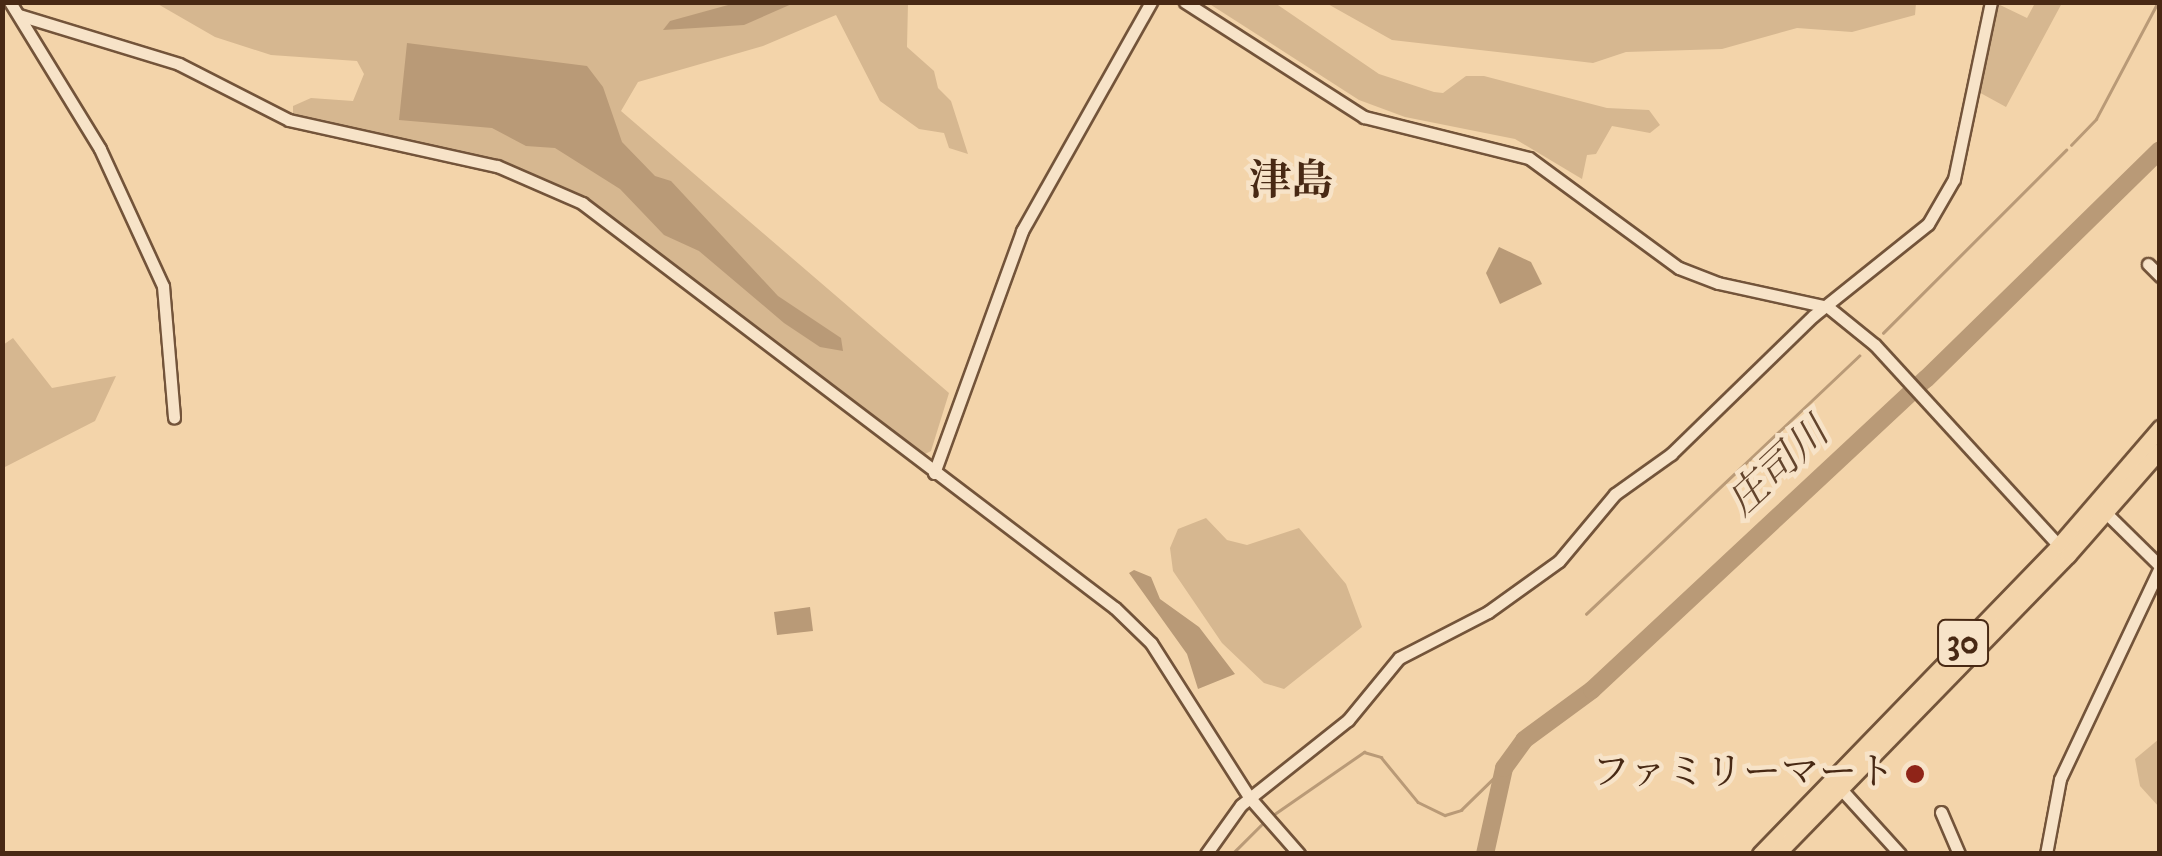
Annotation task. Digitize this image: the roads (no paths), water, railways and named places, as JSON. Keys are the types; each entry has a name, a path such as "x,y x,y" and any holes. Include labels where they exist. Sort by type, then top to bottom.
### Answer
{"main road":[{"name":"30","path":"1778,854 2063,550 2160,428"},
{"name":"30","path":"1760,854 2063,550 2106,513 2160,450"}],"street":[{"path":"10,2 93,136 163,286 174,418"},
{"path":"934,473 1022,232 1152,2"},
{"path":"1185,2 1364,117 1529,158 1679,268 1718,283 1828,307 1909,381 2063,550"},
{"path":"1206,854 1249,797 1348,720 1399,658 1488,612 1570,552 1615,494 1671,454 1828,307 1928,224 1948,195 1992,2"},
{"path":"19,15 179,64 299,124 497,166 556,189 1115,608 1151,643 1249,797 1299,854"},
{"path":"2148,264 2160,276"},
{"path":"2046,854 2060,779 2156,585 2160,567 2106,513"},
{"path":"1840,788 1900,854"},
{"path":"1941,812 1959,854"}],"waterway":[{"path":"2071,145 2096,119 2158,2"},
{"path":"1883,333 2066,150"},
{"name":"庄司川","path":"1485,854 1504,768 1524,740 1592,690 1926,379 2160,150"},
{"path":"1586,614 1859,356"},
{"path":"1273,815 1364,752 1381,757 1418,802 1445,815 1461,810 1504,768"},
{"path":"1232,854 1263,823"}],"place":[{"name":"ファミリーマート","path":"1915,774"}],"district":[{"name":"津島","path":"1291,182"}]}
